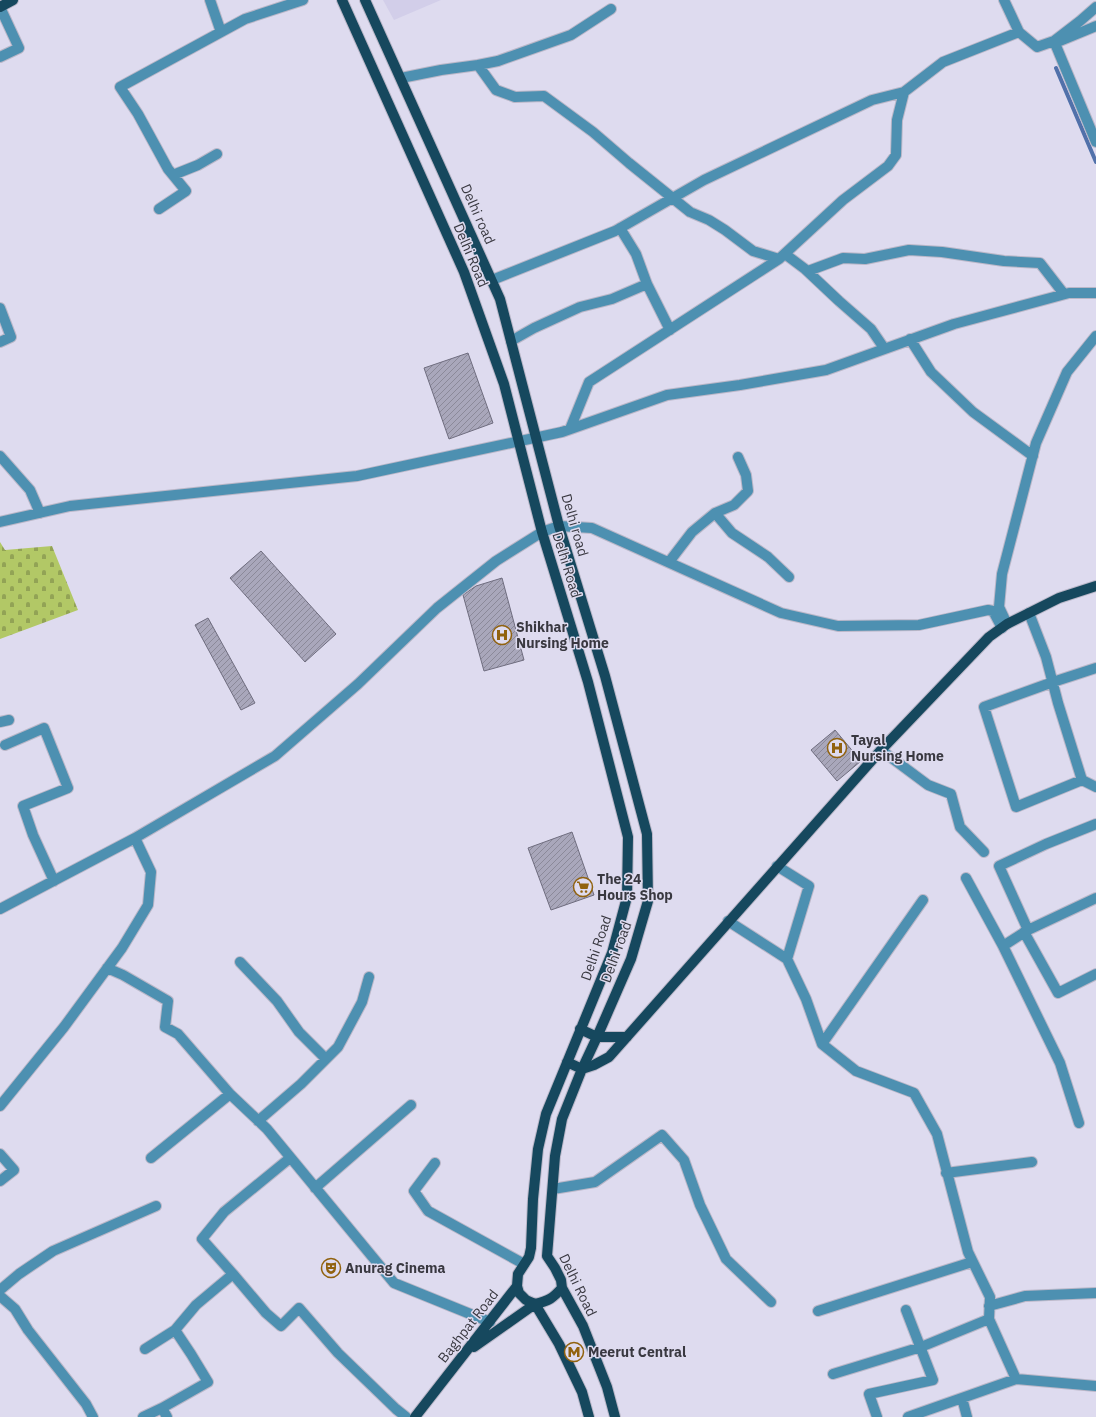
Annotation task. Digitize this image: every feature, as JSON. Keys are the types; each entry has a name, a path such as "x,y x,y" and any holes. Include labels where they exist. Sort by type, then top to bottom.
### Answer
{"main road":[{"path":"0,7 13,0"},
{"name":"Delhi Road","path":"342,0 464,272 504,384 542,532 588,682 628,837 627,897 612,953 546,1114 538,1149 533,1199 532,1248"},
{"name":"Delhi road","path":"365,0 500,299 560,526 605,676 647,834 648,901 631,959 582,1069"},
{"path":"567,1062 582,1069 594,1065 608,1057 881,750 989,637 1005,626 1059,598 1096,586"},
{"path":"580,1029 597,1036 627,1036"},
{"name":"Delhi Road","path":"582,1069 562,1119 555,1156 547,1256 555,1268 561,1280 562,1288 582,1326 607,1387 615,1417"},
{"name":"Baghpat Road","path":"414,1417 517,1286 518,1274 529,1257 532,1248"},
{"path":"517,1286 519,1293 526,1300 535,1304 559,1344 582,1392 589,1417"},
{"path":"464,1354 535,1304 545,1302 553,1297 562,1288"}],"street":[{"path":"210,0 221,32"},
{"path":"159,209 186,191 168,169 138,114 120,87 245,19 303,0"},
{"path":"1004,0 1019,32 1037,47 1054,41 1096,7"},
{"path":"0,7 19,48 0,57"},
{"path":"401,78 498,61 571,35 611,9"},
{"path":"1054,41 1062,41 1096,26"},
{"path":"492,280 620,228 704,180 872,100 904,92 942,62 1019,32"},
{"path":"1054,41 1096,142"},
{"path":"478,65 496,90 515,97 544,96 593,132 690,212 709,220 753,251 782,257 808,271 871,329 884,348"},
{"path":"570,429 589,382 782,257 843,200 888,166 896,155 896,120 904,92"},
{"path":"173,175 198,165 217,154"},
{"path":"620,228 636,254 647,284 670,330"},
{"path":"808,271 843,258 865,259 909,250 942,252 1004,261 1040,263 1064,294"},
{"path":"511,341 534,328 580,307 612,299 647,284"},
{"path":"0,522 70,506 357,476 519,442 570,429 667,395 740,385 826,370 954,324 1064,294 1096,293"},
{"path":"0,308 11,337 0,342"},
{"path":"1005,626 999,607 1002,574 1036,443 1067,372 1096,336"},
{"path":"910,339 932,372 973,412 1033,456"},
{"path":"0,456 30,490 40,513"},
{"path":"669,562 692,532 715,513 734,505 748,491 746,475 738,457"},
{"path":"715,513 732,533 768,557 789,577"},
{"path":"0,909 135,838 274,756 358,684 437,608 496,561 542,532 560,526 592,528 781,613 838,626 919,626 988,610 993,611 1005,626"},
{"path":"1029,613 1046,656 1052,682 1082,780 1096,787"},
{"path":"1082,780 1016,807 984,707 1052,682 1096,668"},
{"path":"5,745 44,728 68,788 23,806 33,835 54,881"},
{"path":"881,750 928,785 951,794 960,827 984,852"},
{"path":"1096,824 1046,844 999,866 1026,931 1058,993 1096,974"},
{"path":"0,1106 64,1027 122,948 148,906 151,872 135,838"},
{"path":"777,866 809,886 787,959"},
{"path":"966,878 1003,946 1060,1063 1079,1123"},
{"path":"1003,946 1026,931 1096,898"},
{"path":"822,1044 923,900"},
{"path":"728,921 787,959 806,1000 822,1044 856,1071 914,1093 937,1134 946,1174 968,1252 990,1297 989,1319 1016,1379"},
{"path":"240,962 277,1002 299,1032 326,1059"},
{"path":"107,968 123,975 168,1001 165,1027 178,1034 230,1094 267,1129 394,1283 490,1322"},
{"path":"258,1120 301,1084 338,1047 362,1002 369,977"},
{"path":"150,1158 230,1094"},
{"path":"315,1188 411,1105"},
{"path":"552,1189 595,1182 662,1135 684,1160 700,1204 726,1259 771,1302"},
{"path":"0,1154 14,1170 0,1181"},
{"path":"290,1158 224,1212 202,1239 266,1313 281,1326 299,1308 338,1353 406,1417"},
{"path":"946,1174 1032,1162"},
{"path":"435,1163 414,1191 428,1211 524,1264"},
{"path":"0,1290 19,1274 53,1251 156,1206"},
{"path":"818,1311 972,1262"},
{"path":"145,1348 175,1330 196,1305 233,1274"},
{"path":"989,1306 1025,1296 1096,1293"},
{"path":"0,1296 15,1309 28,1330 86,1404 93,1417"},
{"path":"877,1417 869,1394 933,1380 906,1310"},
{"path":"833,1374 921,1347 989,1319"},
{"path":"143,1417 208,1382 175,1330"},
{"path":"908,1417 1016,1379 1096,1386"},
{"path":"962,1398 967,1417"},
{"path":"162,1408 167,1417"}],"shaded area":[{"path":"383,0 441,0 394,20"}],"green space":[{"path":"0,542 5,550 52,546 78,610 0,639"}],"building":[{"path":"468,353 493,423 449,439 424,368"},
{"path":"261,551 336,634 305,662 230,578"},
{"path":"502,578 524,660 484,671 463,595 476,586"},
{"path":"208,618 255,703 241,710 195,625"},
{"path":"835,730 861,761 837,781 811,750"},
{"path":"572,832 594,895 551,910 528,848"}],"waterway":[{"path":"1056,68 1096,162"}],"place":[{"name":"Shikhar Nursing Home","path":"502,635"},
{"name":"Tayal Nursing Home","path":"837,748"},
{"name":"The 24 Hours Shop","path":"583,887"},
{"name":"Anurag Cinema","path":"331,1268"},
{"name":"Meerut Central","path":"574,1352"}]}
